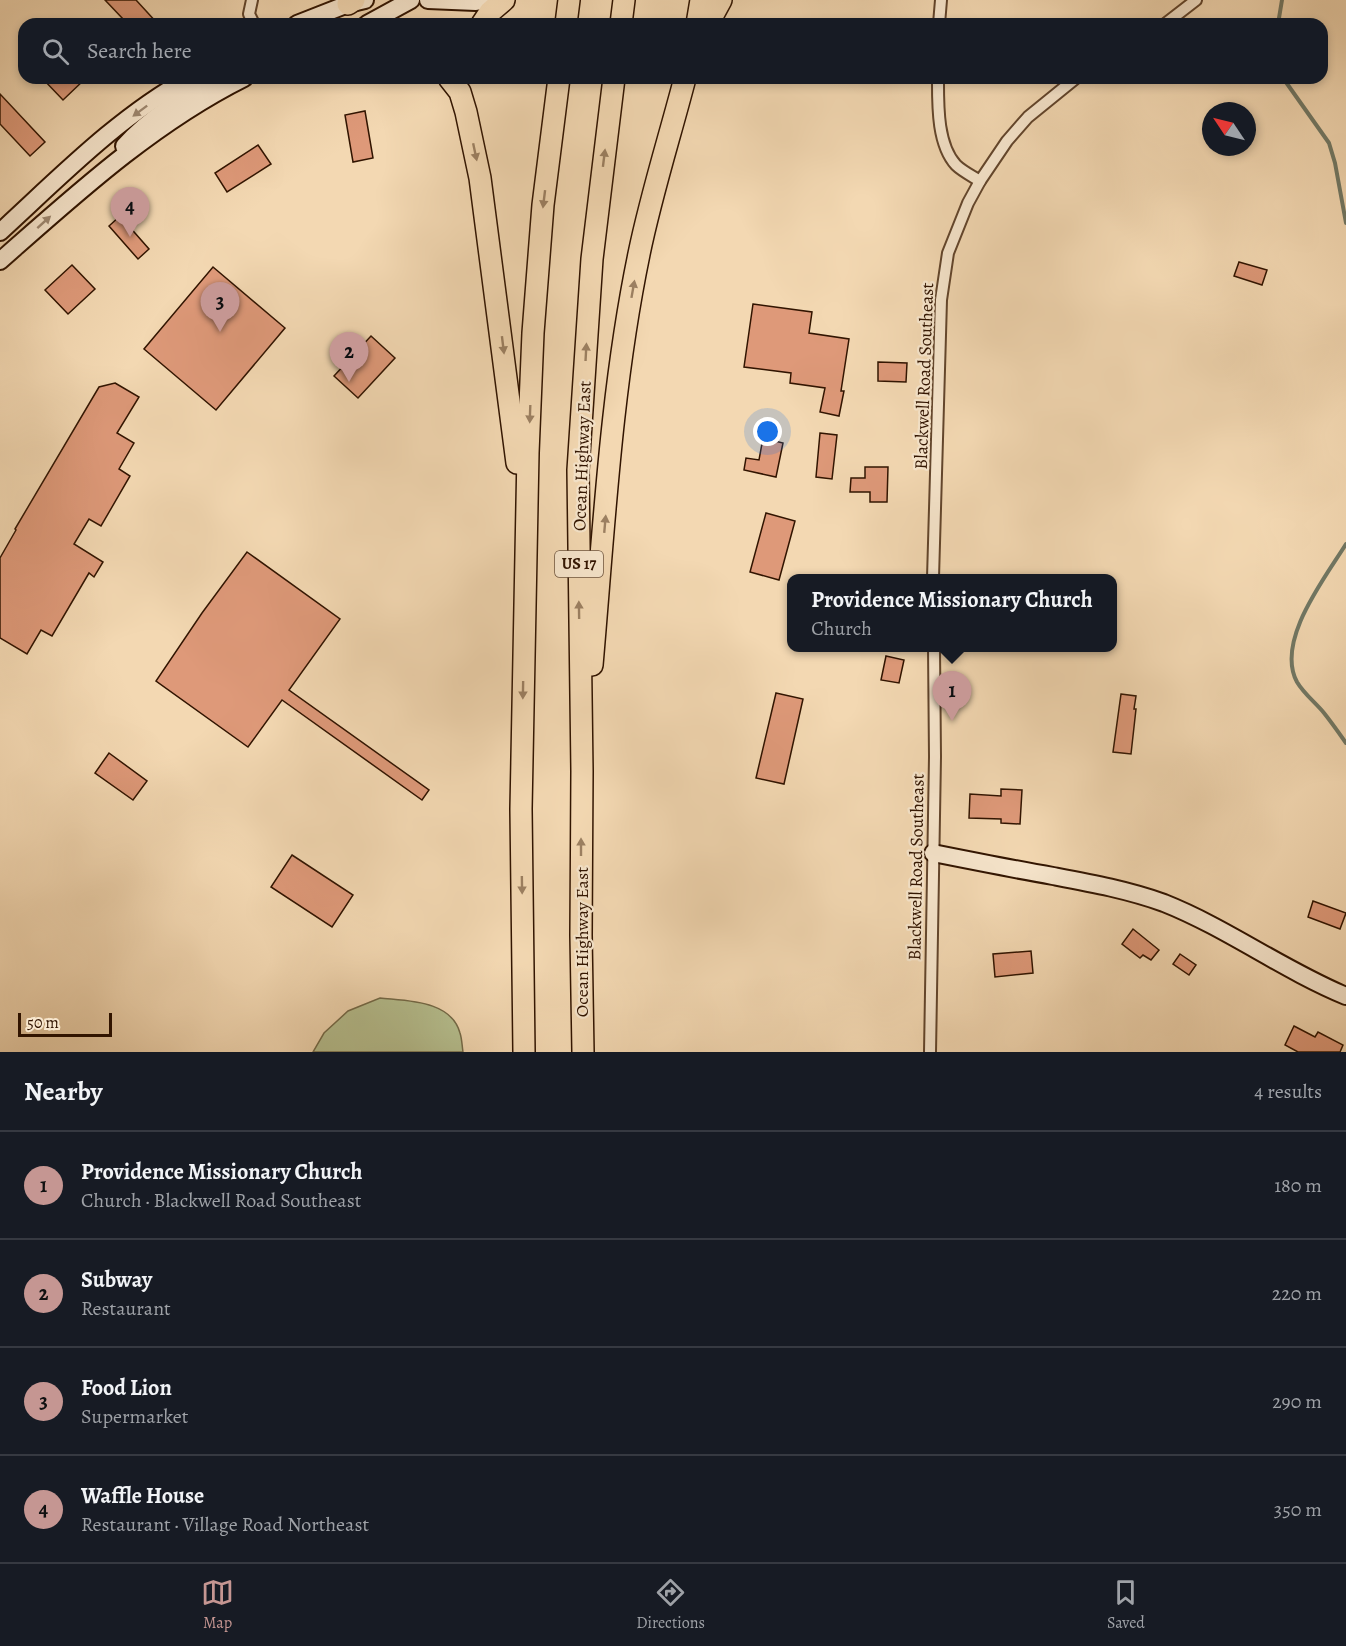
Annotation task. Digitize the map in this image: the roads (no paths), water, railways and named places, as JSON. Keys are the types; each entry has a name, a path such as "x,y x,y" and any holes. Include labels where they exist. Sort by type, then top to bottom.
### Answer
{"highway":[{"path":"486,18 504,0"},
{"path":"698,18 701,0"},
{"path":"711,18 721,0"},
{"path":"622,18 624,1"},
{"path":"454,84 460,92 466,112 480,178 516,451 524,632"},
{"path":"466,84 466,112"},
{"path":"524,1052 521,809 533,333 543,205 558,84"},
{"name":"Ocean Highway East","path":"583,1052 579,470 592,260 613,84"},
{"path":"582,771 610,459 624,345 639,253 684,84"}],"main road":[{"path":"379,18 411,0"},
{"path":"428,0 476,2 488,0"},
{"path":"312,18 356,1"},
{"path":"0,232 116,129 179,84"},
{"path":"0,261 90,182 146,124 207,84"},
{"path":"90,182 190,108 233,84"},
{"path":"933,853 1084,882 1163,903 1195,917 1317,984 1346,996"}],"street":[{"path":"251,18 249,14 252,0"},
{"path":"940,18 941,0"},
{"path":"1173,18 1196,0"},
{"path":"938,84 943,135 949,153 957,165 980,181"},
{"name":"Blackwell Road Southeast","path":"933,574 943,278 948,254 968,203 1007,141 1028,117 1069,84"},
{"name":"Blackwell Road Southeast","path":"930,1052 935,757 934,652"}],"waterway":[{"path":"1279,18 1282,0"},
{"path":"1287,84 1329,143 1346,223"},
{"path":"1346,544 1305,610 1292,648 1292,666 1297,682 1346,743"}],"place":[{"name":"Waffle House","path":"130,237"},
{"name":"Food Lion","path":"220,332"},
{"name":"Subway","path":"349,382"},
{"name":"Providence Missionary Church","path":"952,721"}]}
